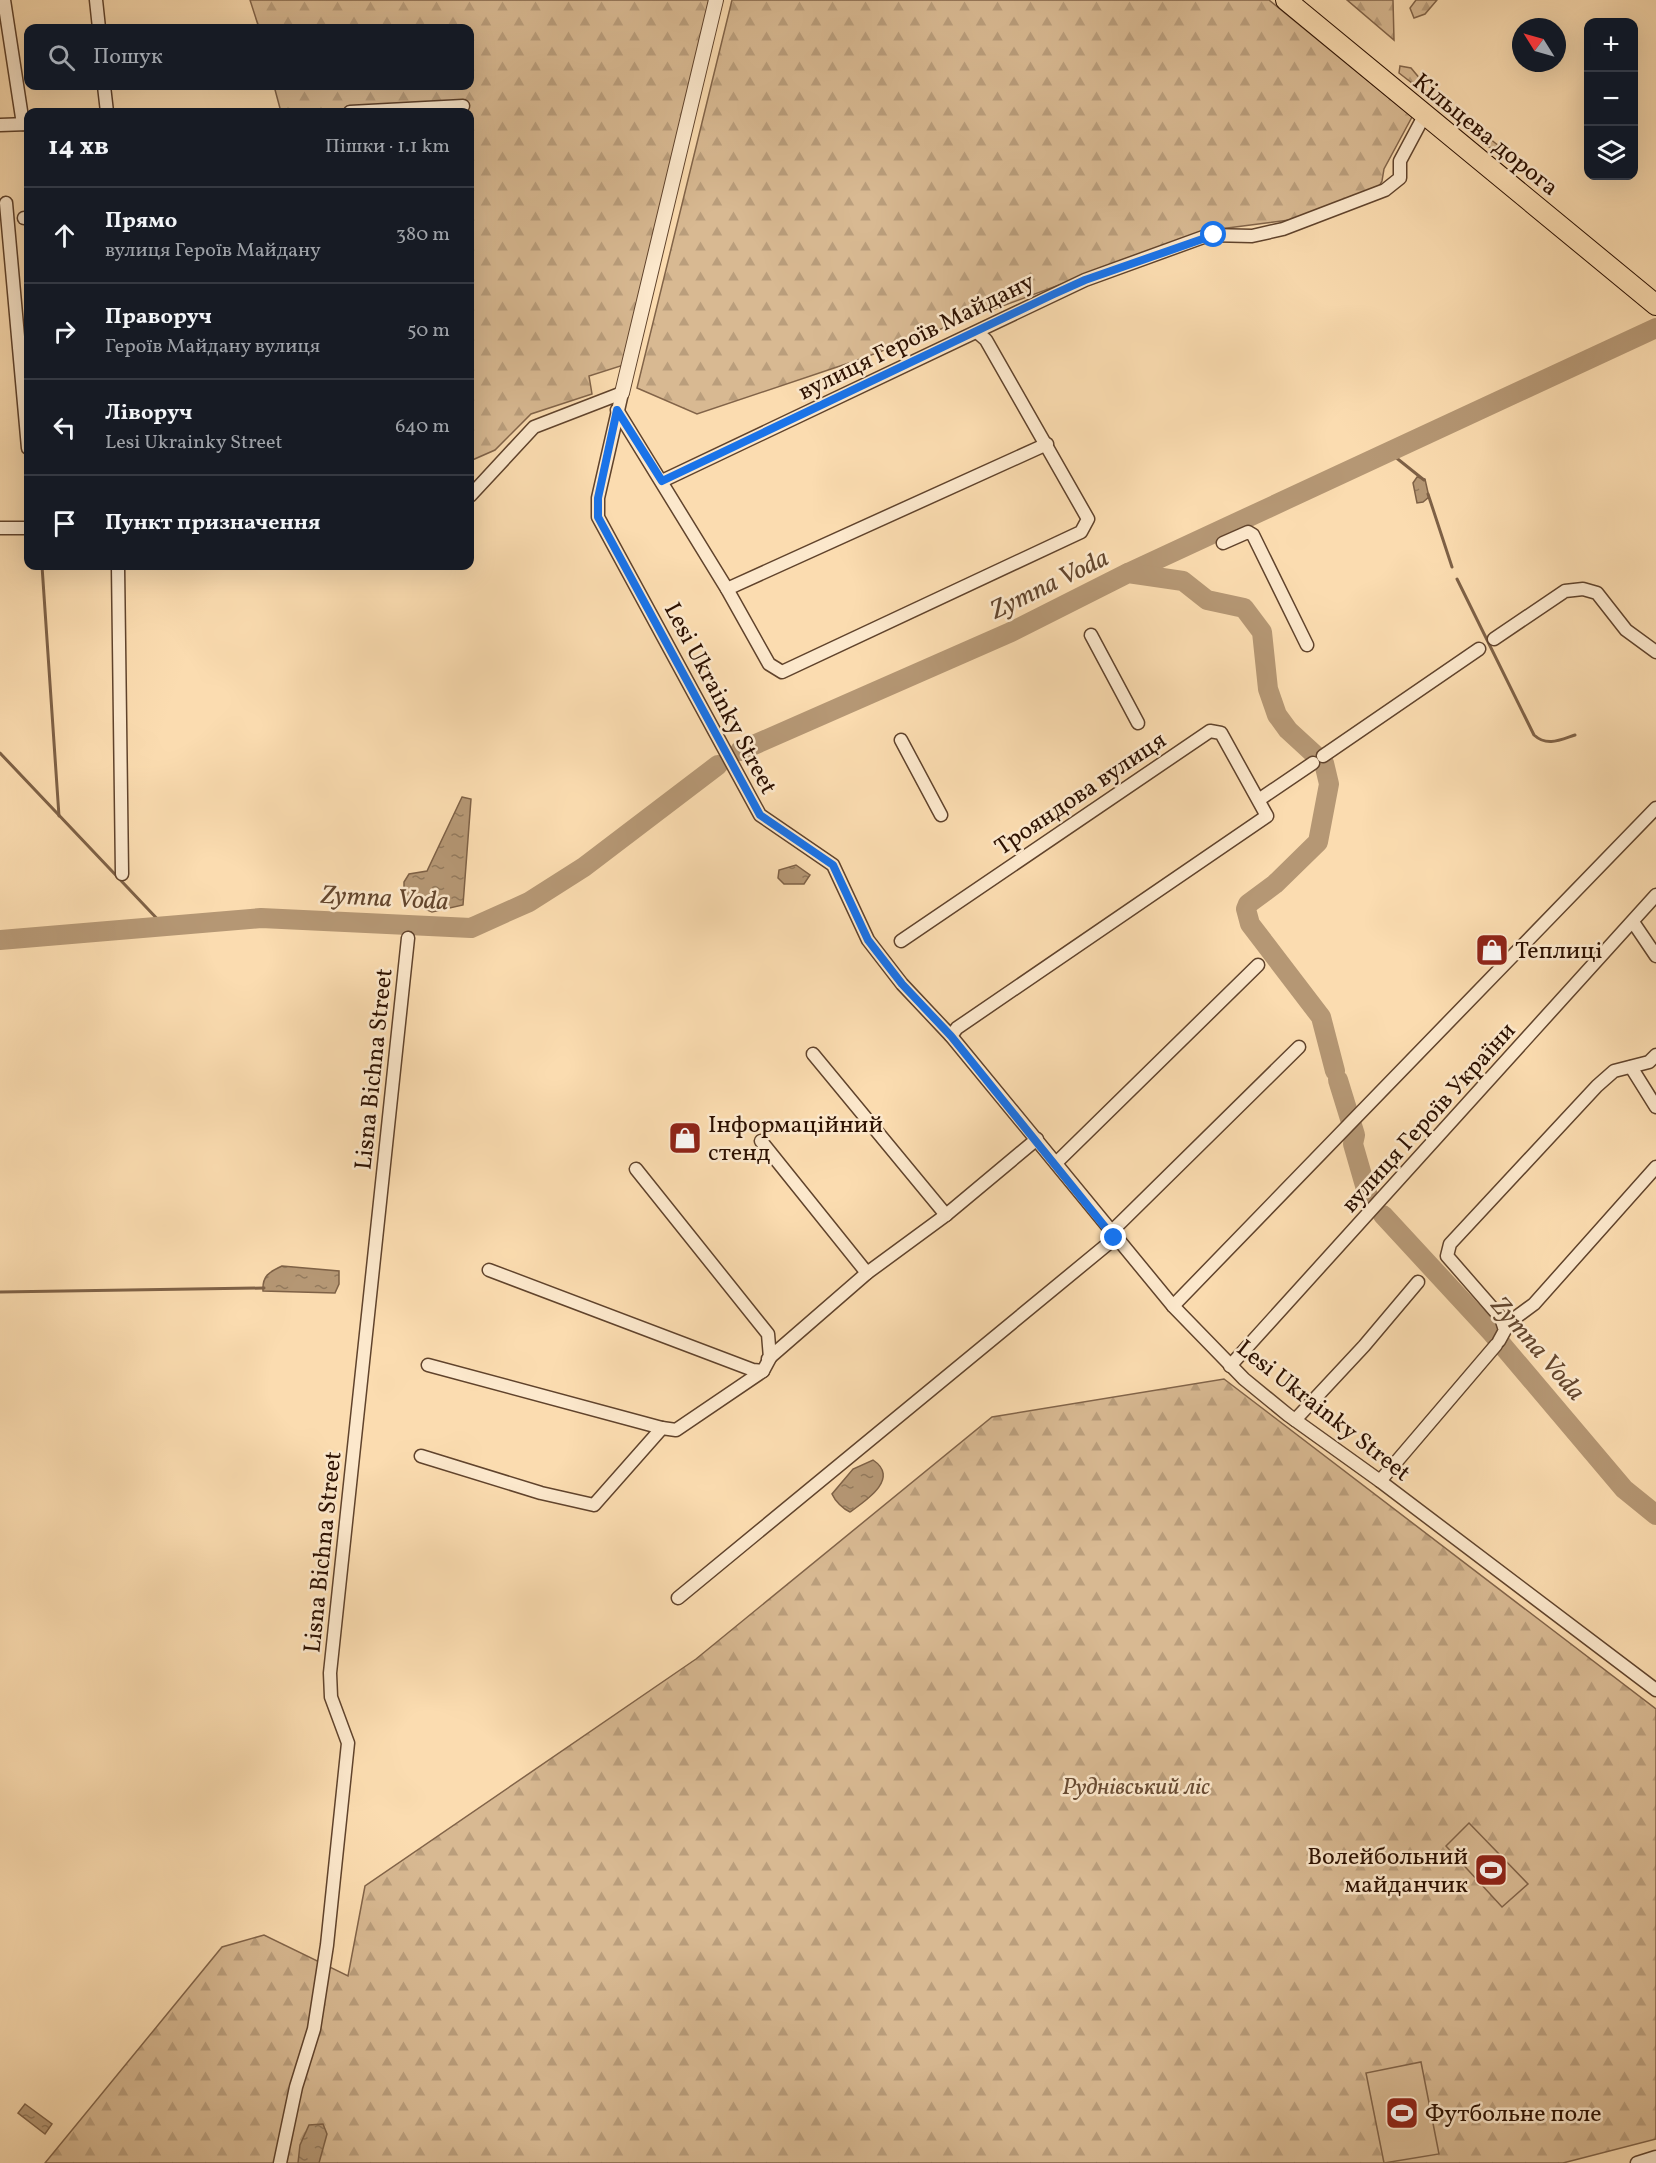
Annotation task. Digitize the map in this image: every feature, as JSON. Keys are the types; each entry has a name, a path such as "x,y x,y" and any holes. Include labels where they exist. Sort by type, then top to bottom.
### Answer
{"highway":[{"name":"Кільцева дорога","path":"1286,0 1654,304"}],"street":[{"path":"4,0 24,113"},
{"path":"96,0 99,24"},
{"path":"474,492 534,427 622,393 716,0"},
{"path":"104,90 107,108"},
{"path":"425,108 463,106"},
{"name":"вулиця Героїв Майдану","path":"662,481 1085,280 1209,236 1252,236 1283,229 1384,190 1400,178 1400,161 1404,150 1424,116"},
{"path":"0,125 24,124"},
{"path":"6,203 24,403"},
{"path":"617,410 727,589 769,664 782,672 1081,532 1088,519 986,340 977,332"},
{"name":"Lesi Ukrainky Street","path":"622,393 598,498 598,517 760,815 833,865 868,940 902,984 951,1036 1112,1235 1173,1306 1230,1366 1295,1420 1380,1481 1656,1690"},
{"path":"727,589 1047,444"},
{"path":"0,528 24,528"},
{"path":"1223,543 1248,532 1253,536 1307,645"},
{"path":"118,570 122,874"},
{"path":"1494,639 1565,591 1583,589 1597,593 1626,630 1656,652"},
{"path":"1091,635 1138,723"},
{"path":"951,1036 957,1028 1267,816 1260,799 1479,649"},
{"name":"Трояндова вулиця","path":"901,940 1210,731 1221,733 1260,799"},
{"path":"901,740 941,815"},
{"path":"1173,1306 1656,808"},
{"name":"вулиця Героїв України","path":"1230,1366 1656,895"},
{"path":"1633,922 1656,956"},
{"name":"Lisna Bichna Street","path":"280,2163 296,2087 314,2029 327,1946 348,1743 331,1697 330,1673 408,938"},
{"path":"1056,1163 1258,965"},
{"path":"678,1598 1112,1235 1299,1047"},
{"path":"813,1054 946,1215"},
{"path":"1380,1481 1497,1343 1505,1330 1501,1318 1447,1256 1450,1244 1597,1086 1614,1071 1649,1062 1656,1055"},
{"path":"1631,1067 1656,1107"},
{"path":"428,1365 676,1431 758,1370 867,1273 946,1215 1036,1139"},
{"path":"761,1141 867,1273"},
{"path":"1504,1326 1534,1304 1656,1167"},
{"path":"636,1169 768,1334 770,1358"},
{"path":"489,1270 758,1370"},
{"path":"1295,1420 1364,1346 1418,1282"},
{"path":"421,1456 541,1493 594,1505 662,1428"},
{"path":"1637,2163 1656,2157"}],"green space":[{"path":"250,0 709,0 630,363 589,376 592,394 531,414 495,450 474,459 474,108 466,108 467,104 374,108 280,108 275,90 474,90 474,24 258,24"},
{"path":"732,0 1269,0 1412,117 1384,169 1382,181 1373,197 1297,219 1204,231 855,361 697,414 637,388"},
{"path":"1347,0 1393,0 1394,40"},
{"path":"1416,0 1437,0 1425,14 1414,18 1410,8"},
{"path":"1400,66 1411,68 1426,86 1421,90 1399,73"},
{"path":"1480,131 1504,150 1503,154 1485,145 1478,135"},
{"name":"Руднівський ліс","path":"1224,1379 1656,1709 1656,2139 1563,2163 45,2163 222,1947 264,1935 348,1976 365,1886 696,1659 992,1417"},
{"name":"Волейбольний майданчик","path":"1469,1823 1528,1884 1502,1907 1446,1846"},
{"name":"Футбольне поле","path":"1421,2062 1439,2154 1384,2163 1366,2073"}],"water":[{"path":"1417,477 1425,479 1429,497 1417,503 1413,483"},
{"path":"462,797 471,799 463,905 432,912 404,900 404,882 409,874 427,871"},
{"path":"796,865 810,875 804,884 784,884 778,878 779,870"},
{"path":"282,1266 339,1271 339,1284 335,1293 263,1291 267,1275"},
{"path":"873,1460 883,1474 882,1481 872,1495 850,1512 832,1494 853,1469"},
{"path":"25,2104 52,2124 45,2134 18,2113"},
{"path":"323,2124 327,2134 319,2163 298,2163 300,2145 309,2125"}],"waterway":[{"path":"1128,573 1656,328"},
{"path":"1389,452 1424,480"},
{"path":"1428,494 1452,567"},
{"path":"42,570 59,816"},
{"name":"Zymna Voda","path":"740,751 1011,632 1128,573 1183,581 1207,600 1244,608 1262,632 1268,689 1277,715 1288,730 1324,763 1329,784 1318,842 1275,884 1248,904 1246,909 1250,924 1321,1017 1335,1071"},
{"path":"1457,579 1534,735 1549,742 1575,735"},
{"path":"0,753 164,926"},
{"name":"Zymna Voda","path":"0,940 261,918 471,928 529,902 584,867 718,765"},
{"name":"Zymna Voda","path":"1338,1080 1355,1135 1353,1144 1368,1196"},
{"name":"Zymna Voda","path":"1383,1215 1492,1333 1624,1489 1656,1515"},
{"path":"0,1292 264,1288"}],"place":[{"name":"Теплиці","path":"1492,950"},
{"name":"Інформаційний стенд","path":"685,1138"},
{"name":"Волейбольний майданчик","path":"1491,1870"},
{"name":"Футбольне поле","path":"1402,2113"}],"route":[{"path":"1114,1238 1056,1163 951,1036 902,984 868,940 833,865 760,815 598,517 598,498 617,410 662,481 1085,280 1214,235"}]}
